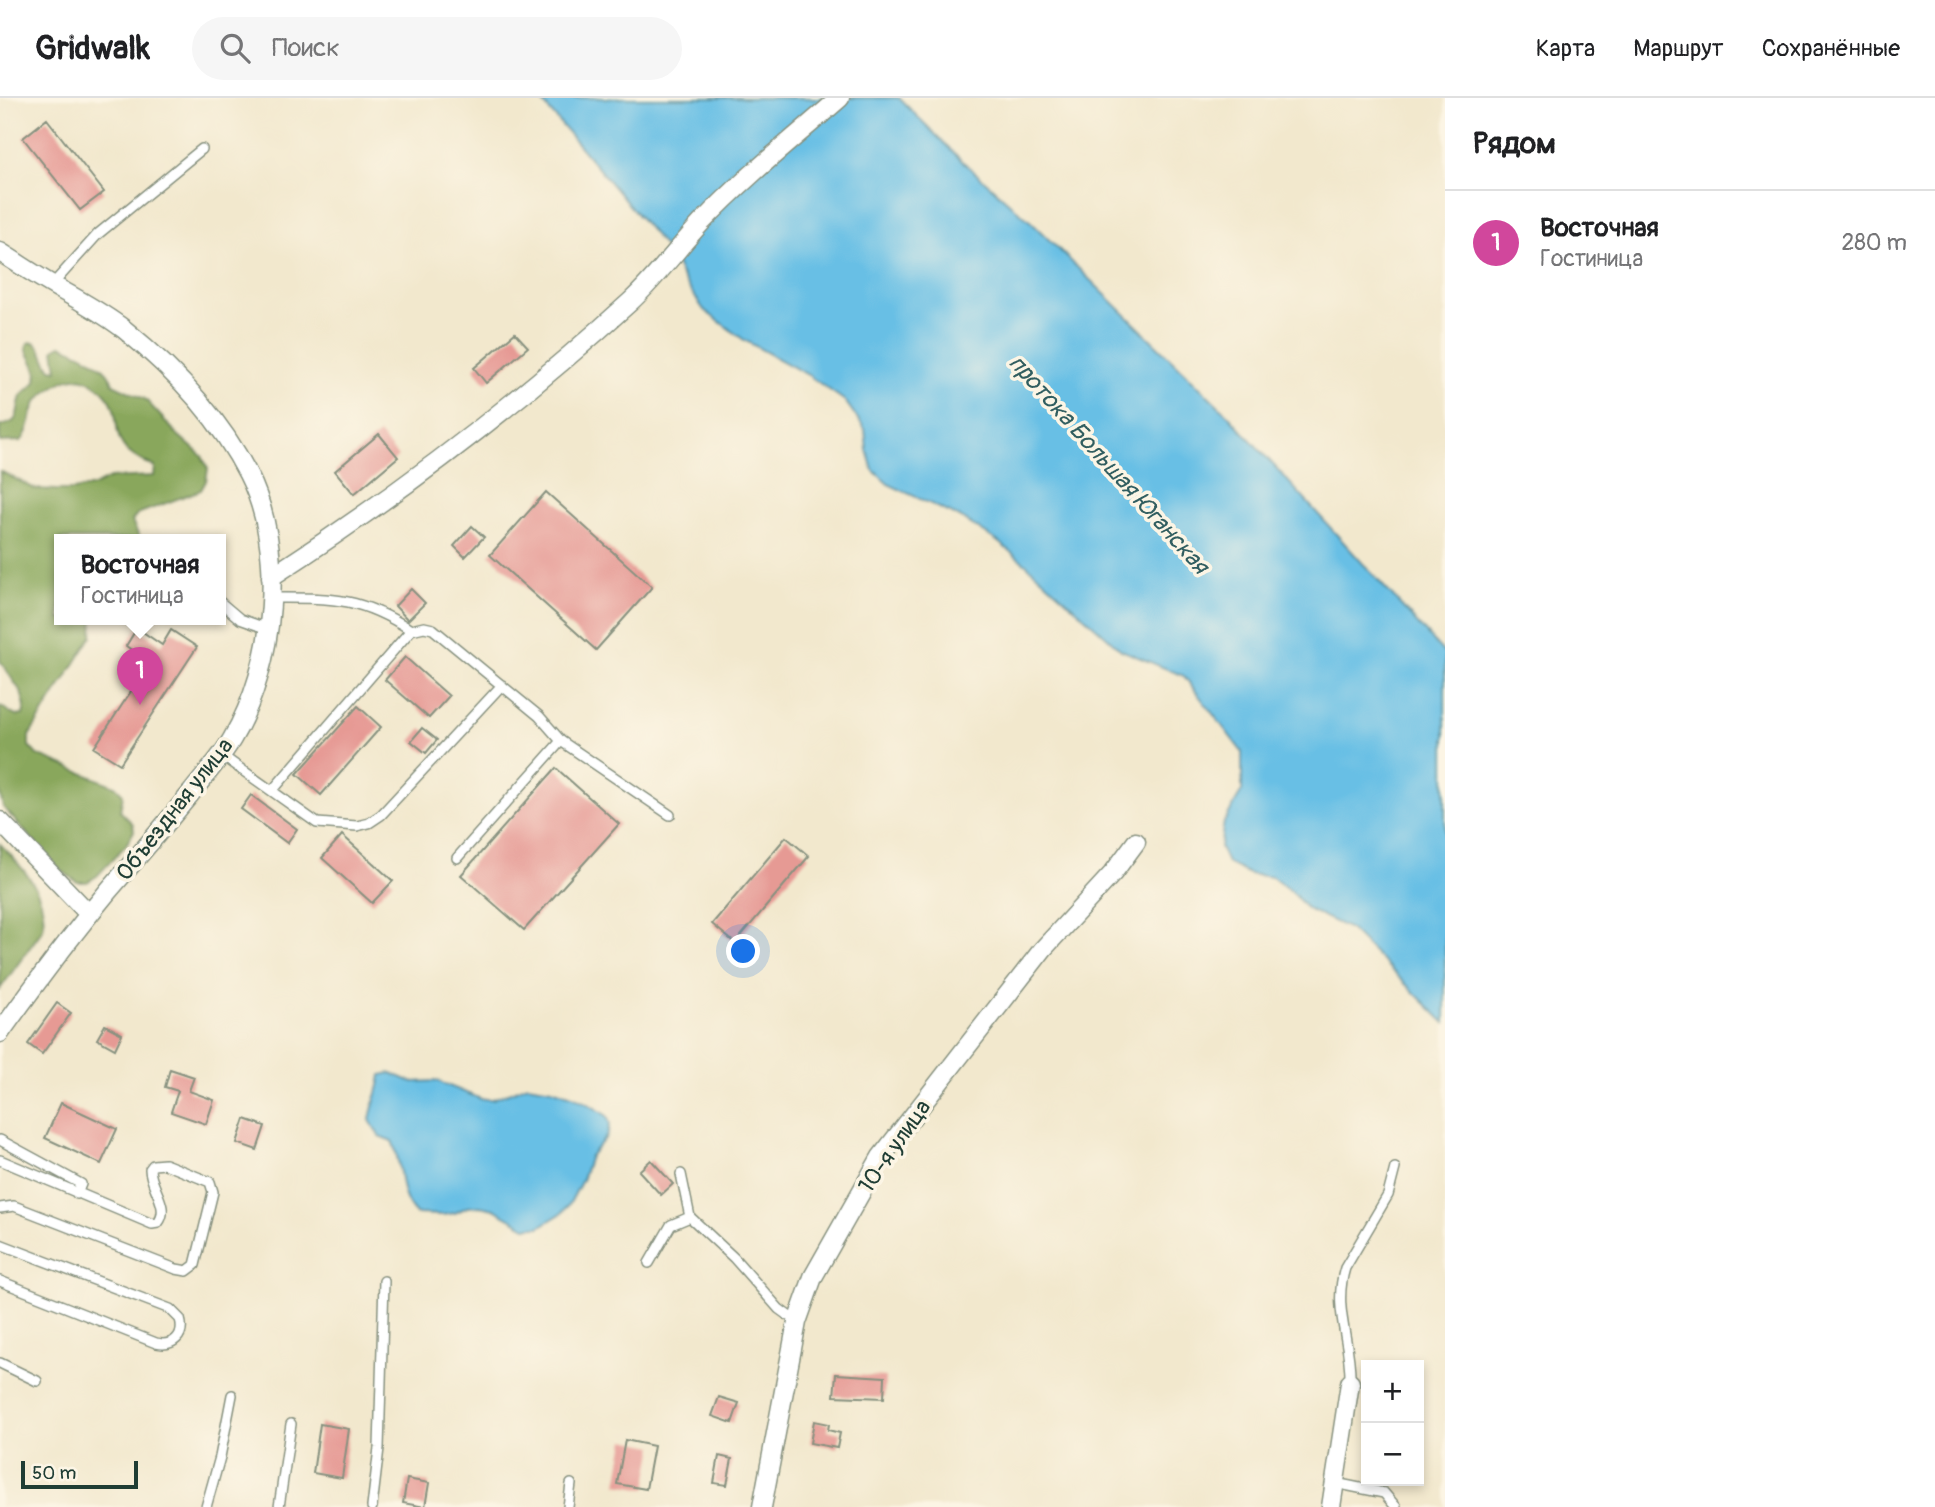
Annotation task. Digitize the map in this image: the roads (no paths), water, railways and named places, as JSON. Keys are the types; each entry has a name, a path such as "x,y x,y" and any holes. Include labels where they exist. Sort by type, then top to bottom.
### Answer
{"street":[{"path":"271,576 341,532 414,479 548,374 652,281 701,223 736,188 839,98"},
{"name":"Объездная улица","path":"0,252 100,313 133,337 194,397 229,442 249,475 267,532 271,576 268,629 262,665 243,719 221,755 89,914 0,1032"},
{"path":"0,821 89,914"},
{"name":"10-я улица","path":"762,1507 797,1322 813,1277 881,1157 1043,949 1113,873 1136,842"},
{"path":"1331,1507 1350,1383"}],"lane":[{"path":"51,285 98,234 202,149"},
{"path":"271,598 343,599 372,608 411,630"},
{"path":"226,607 240,619 268,629"},
{"path":"272,791 411,630 424,627 433,629 502,685 539,716 561,741 670,815"},
{"path":"221,755 317,823 357,826 381,815 502,685"},
{"path":"457,858 561,741"},
{"path":"0,1140 81,1184 77,1194"},
{"path":"0,1160 152,1224 158,1223 163,1214 150,1175 149,1169 153,1165 165,1164 211,1182 213,1192 195,1265 187,1271 14,1206 0,1208"},
{"path":"1350,1383 1340,1307 1341,1279 1388,1195 1395,1168"},
{"path":"681,1174 690,1217 734,1258 779,1309 797,1322"},
{"path":"649,1264 671,1225 690,1217"},
{"path":"0,1244 170,1310 180,1319 181,1332 170,1343 156,1343 0,1282"},
{"path":"373,1507 379,1448 384,1281"},
{"path":"0,1363 37,1381"},
{"path":"206,1507 220,1458 232,1395"},
{"path":"279,1507 291,1424"},
{"path":"1335,1483 1384,1493 1396,1507"},
{"path":"568,1507 571,1484"}],"water":[{"name":"протока Большая Юганская","path":"539,98 899,98 961,160 1032,223 1229,416 1445,654 1445,1023 1350,929 1307,909 1292,892 1272,877 1249,874 1227,863 1220,847 1224,822 1242,791 1242,752 1184,676 1121,650 997,541 963,519 888,484 873,470 865,429 845,401 808,375 744,340 704,310 683,279 672,256"},
{"path":"391,1073 412,1082 437,1081 481,1099 493,1099 528,1085 552,1089 575,1097 607,1116 610,1124 607,1136 590,1156 570,1203 562,1213 539,1227 526,1227 494,1209 480,1206 442,1215 416,1214 403,1189 392,1141 379,1136 370,1120 381,1075"}],"place":[{"name":"Восточная","path":"140,705"}]}
